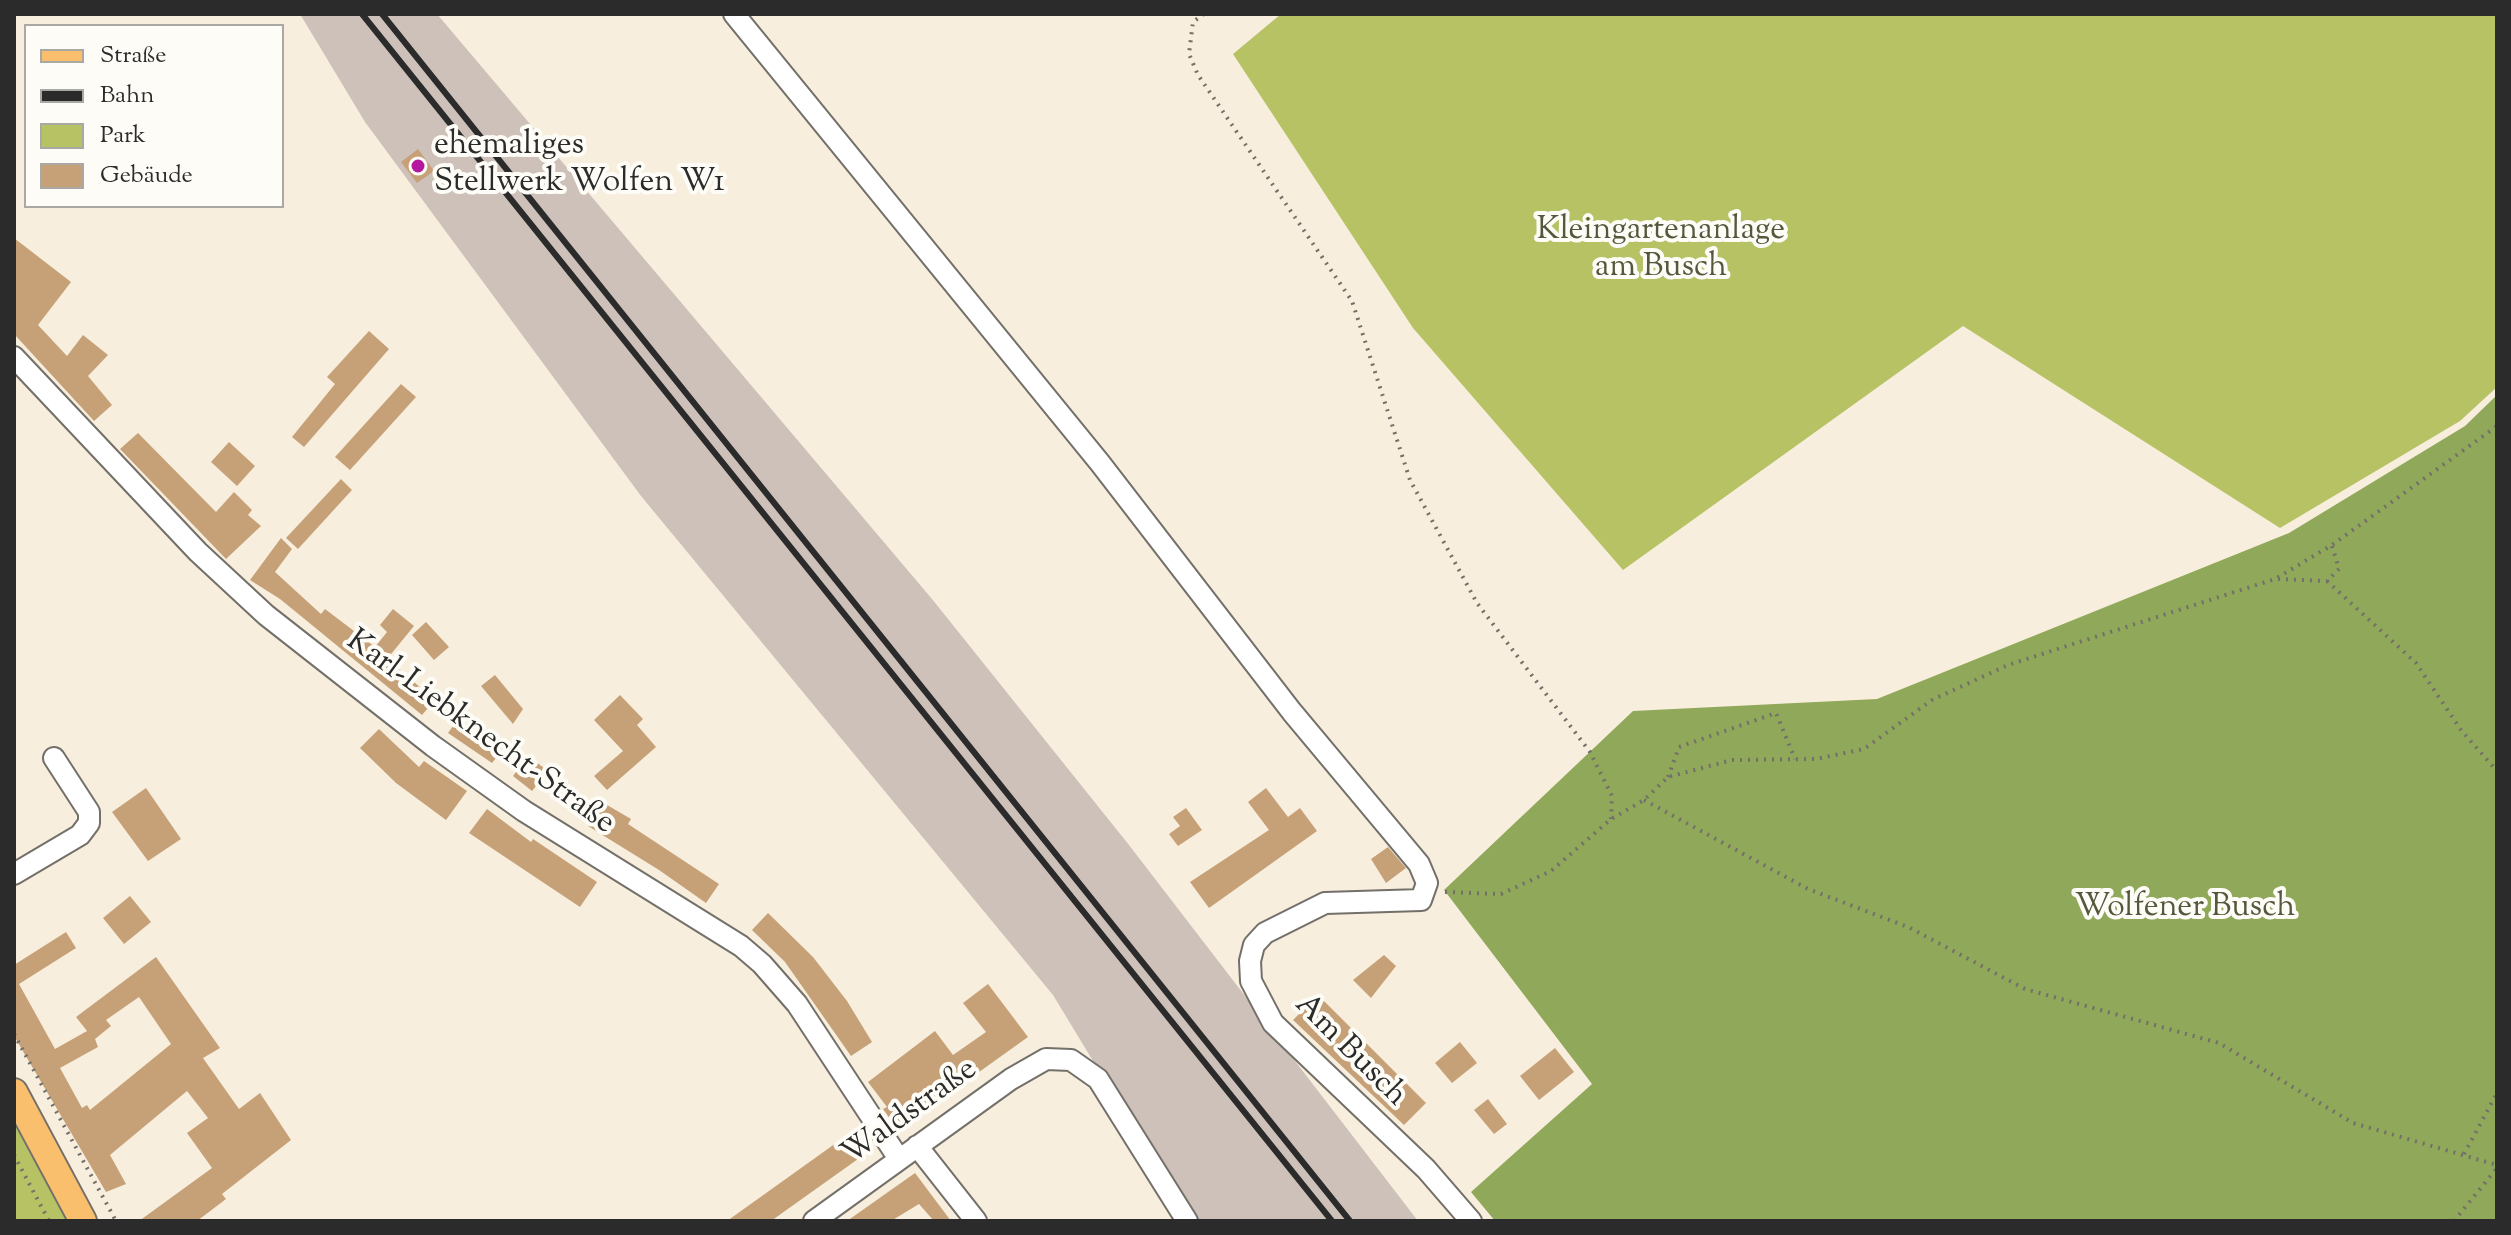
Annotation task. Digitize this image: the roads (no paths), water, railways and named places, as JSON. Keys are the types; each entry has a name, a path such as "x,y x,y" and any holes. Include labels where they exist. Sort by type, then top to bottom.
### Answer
{"main road":[{"path":"14,1092 83,1221"}],"street":[{"name":"Am Busch","path":"734,14 1092,453 1292,712 1419,864 1427,891 1425,897 1416,901 1325,903 1282,922 1254,945 1250,961 1251,981 1273,1023 1426,1169 1471,1221"},
{"name":"Karl-Liebknecht-Straße","path":"14,357 198,552 266,615 433,746 524,811 731,940 762,964 797,1004 899,1159"},
{"path":"14,874 80,835 89,823 89,812 54,758"},
{"name":"Waldstraße","path":"814,1221 1011,1079 1046,1059 1071,1060 1098,1079 1187,1221"},
{"path":"917,1146 976,1221"}],"railway":[{"path":"362,14 1332,1221"},
{"path":"382,14 1350,1221"}],"place":[{"name":"ehemaliges Stellwerk Wolfen W1","path":"418,166"}],"park label":[{"name":"Kleingartenanlage am Busch","path":"1661,252"},
{"name":"Wolfener Busch","path":"2185,910"}]}
